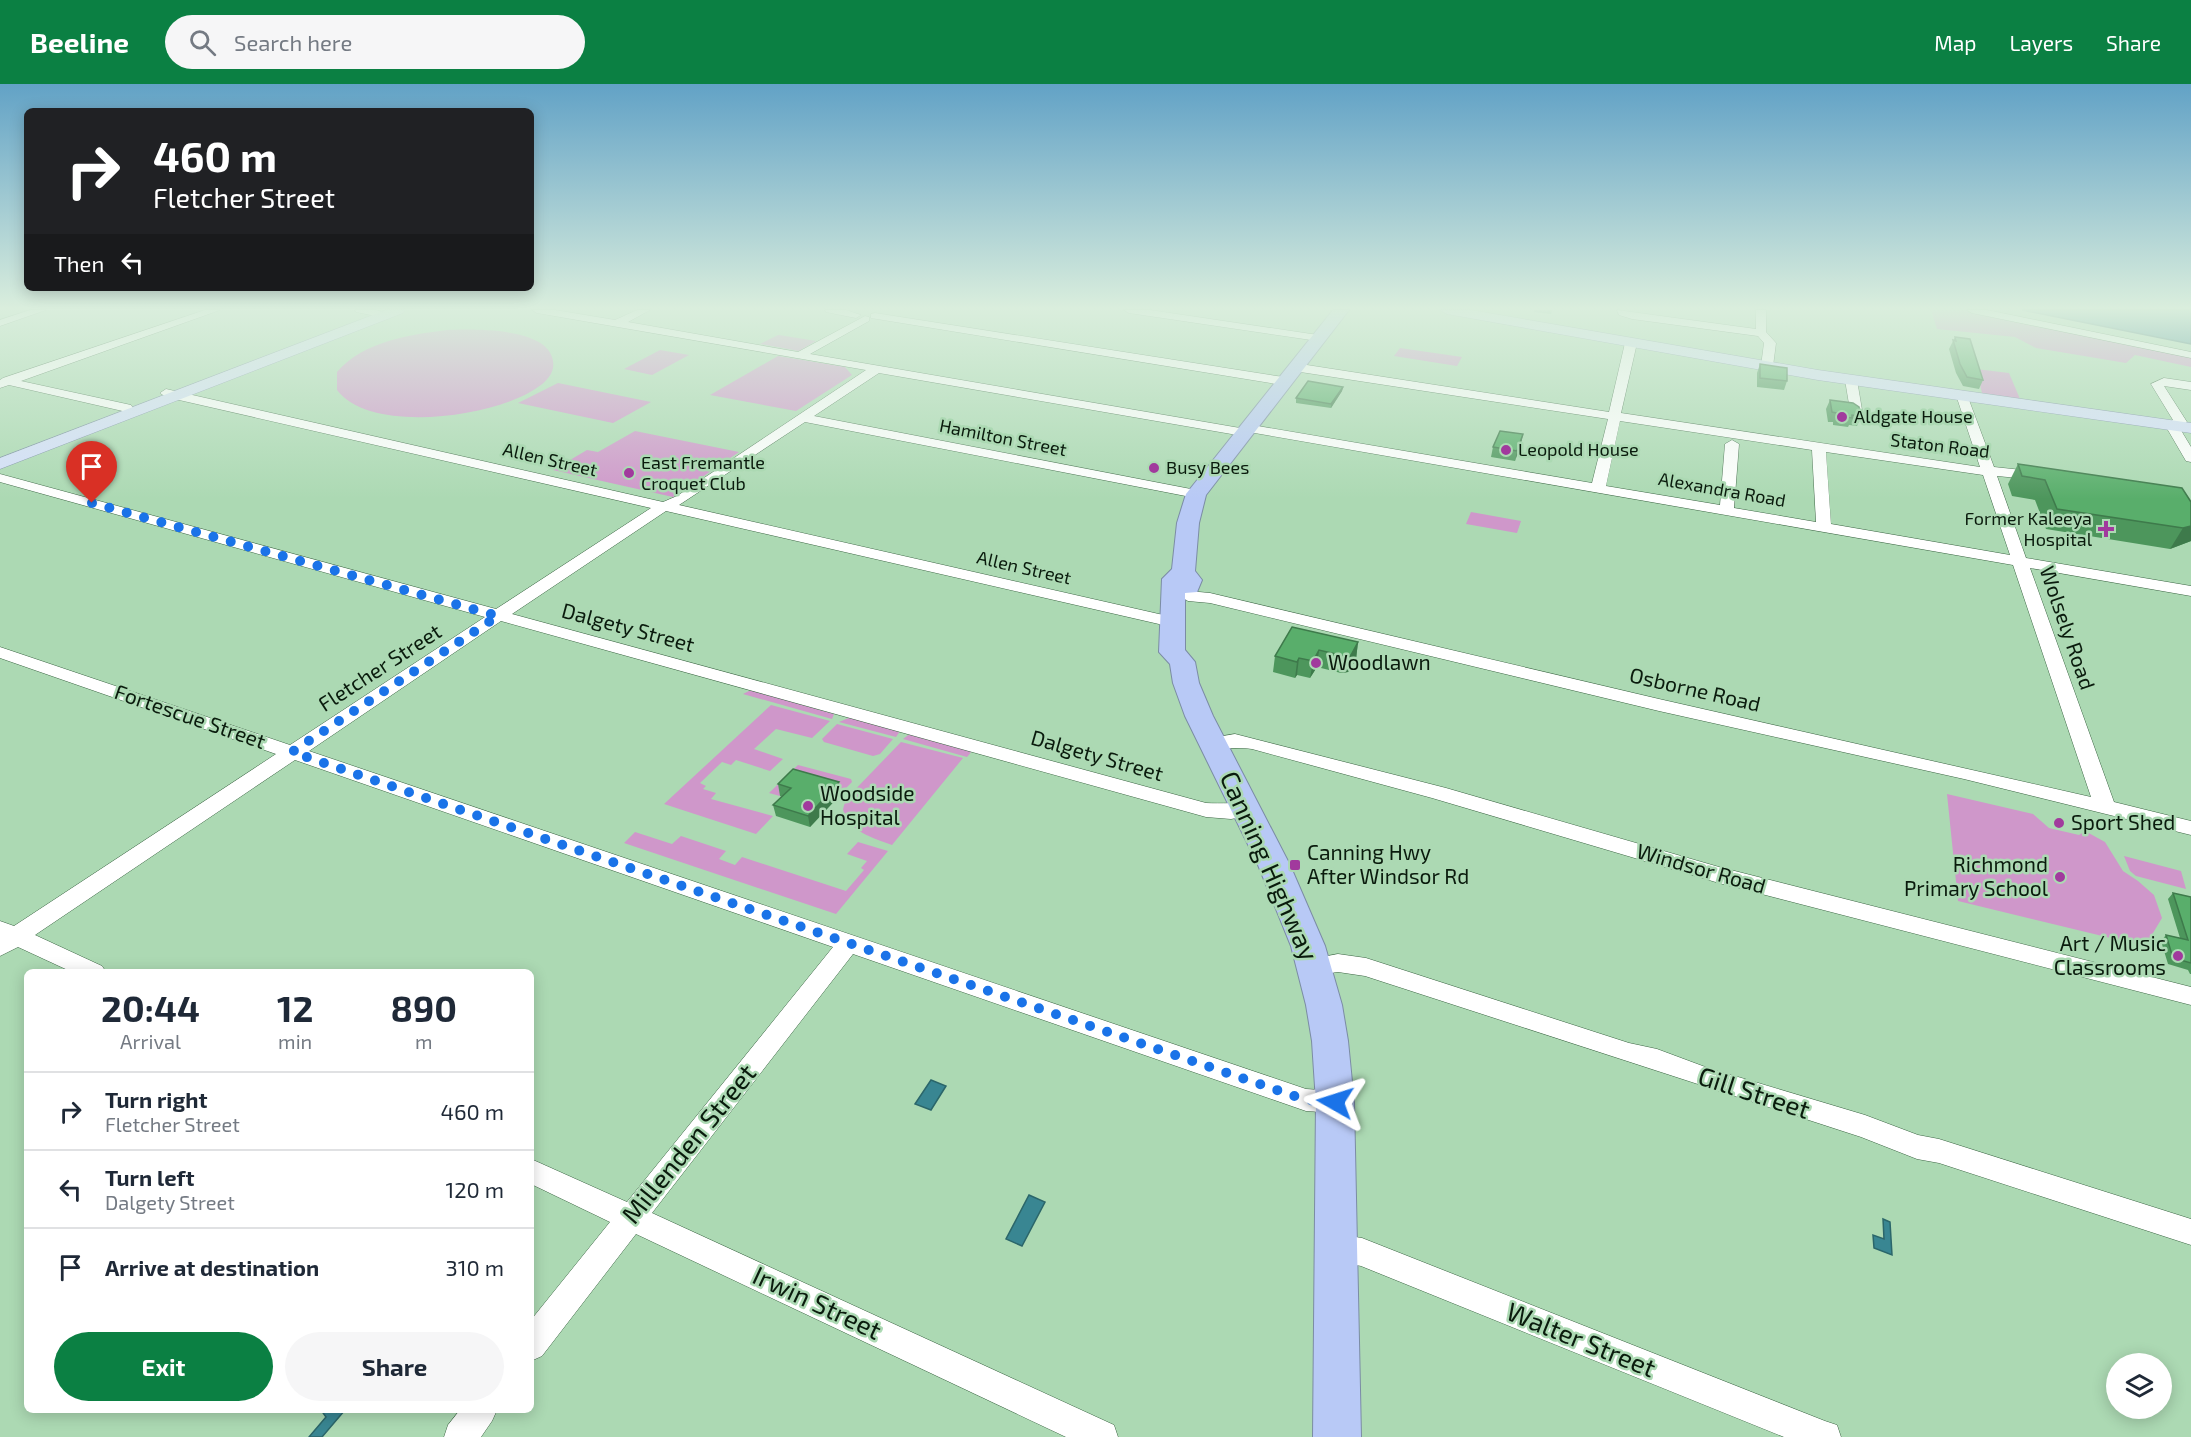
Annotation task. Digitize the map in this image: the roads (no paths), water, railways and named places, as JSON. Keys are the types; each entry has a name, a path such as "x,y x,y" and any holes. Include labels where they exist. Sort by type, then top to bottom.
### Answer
{"highway":[{"name":"Canning Highway","path":"1290,373 1196,494 1188,523 1183,572 1174,579 1172,652 1182,662 1186,683 1213,743 1274,865 1315,966 1330,1041 1335,1102 1337,1437"},
{"name":"Canning Highway","path":"1182,662 1188,652 1190,580 1183,572"}],"main road":[{"path":"0,464 224,373"},
{"path":"1810,373 2191,428"},
{"path":"0,457 127,408 172,394"}],"street":[{"path":"3,381 26,373"},
{"name":"Fletcher Street","path":"6,938 665,507 682,499 870,373"},
{"name":"Alexandra Road","path":"901,373 1598,489 2191,591"},
{"path":"1234,373 1284,381"},
{"name":"Staton Road","path":"1334,373 1972,471 2055,478"},
{"path":"1598,489 1624,373"},
{"path":"1851,380 1856,410"},
{"path":"3,381 127,408"},
{"path":"2191,386 2164,382 2157,384 2181,422 2171,425 2191,458"},
{"name":"Allen Street","path":"172,394 1172,622"},
{"name":"Wolsely Road","path":"1962,395 2105,807"},
{"name":"Hamilton Street","path":"803,418 1196,494"},
{"path":"1727,511 1732,444"},
{"path":"1819,448 1824,528"},
{"name":"Dalgety Street","path":"0,478 1206,810 1231,812 1246,810"},
{"name":"Osborne Road","path":"1188,596 1210,598 1662,706 1964,773 2191,828"},
{"name":"Fortescue Street","path":"0,652 1306,1100 1335,1102"},
{"name":"Windsor Road","path":"1213,743 1235,740 1253,743 1439,793 1719,875 2191,996"},
{"path":"6,938 86,969"},
{"name":"Millenden Street","path":"534,1341 848,944"},
{"name":"Gill Street","path":"1315,966 1338,963 1366,968 1629,1053 1657,1059 1725,1084 1865,1127 1917,1148 1939,1151 2191,1232"},
{"name":"Irwin Street","path":"534,1172 1102,1437"},
{"name":"Walter Street","path":"1335,1248 1362,1252 1825,1437"},
{"path":"460,1437 479,1413"}],"water":[{"path":"931,1080 946,1086 931,1110 915,1104"},
{"path":"1029,1195 1045,1202 1022,1246 1006,1239"},
{"path":"1883,1219 1890,1222 1892,1255 1874,1248 1873,1235 1884,1239"},
{"path":"323,1413 342,1413 322,1437 309,1437 326,1417"}],"place":[{"name":"Aldgate House","path":"1842,417"},
{"name":"Leopold House","path":"1506,450"},
{"name":"Busy Bees","path":"1154,468"},
{"name":"East Fremantle Croquet Club","path":"629,473"},
{"name":"Former Kaleeya Hospital","path":"2106,529"},
{"name":"Woodlawn","path":"1316,663"},
{"name":"Woodside Hospital","path":"808,806"},
{"name":"Sport Shed","path":"2059,823"},
{"name":"Canning Hwy After Windsor Rd","path":"1295,865"},
{"name":"Richmond Primary School","path":"2060,877"},
{"name":"Art / Music Classrooms","path":"2178,956"}]}
